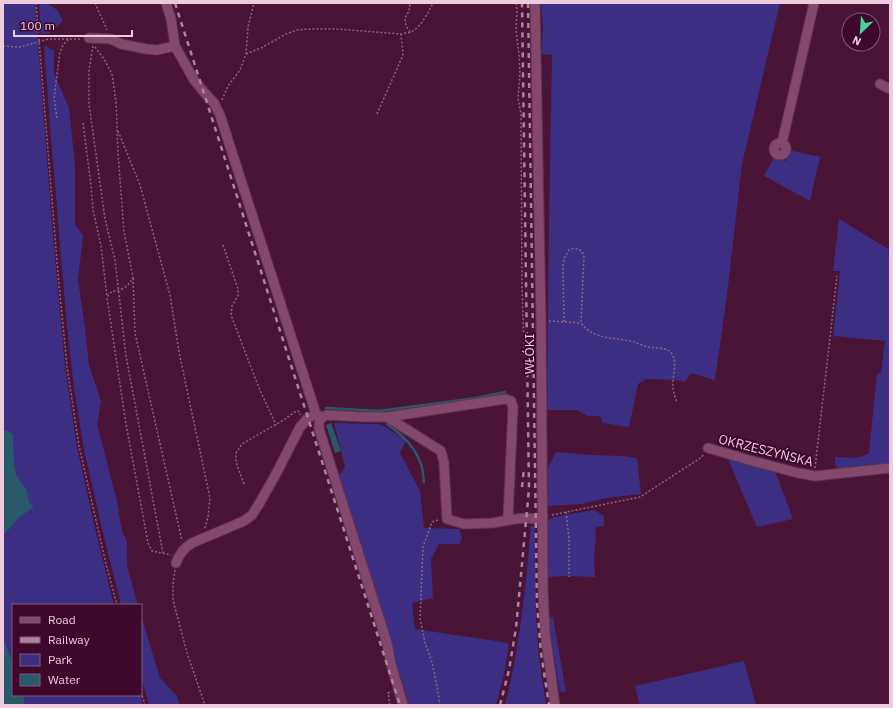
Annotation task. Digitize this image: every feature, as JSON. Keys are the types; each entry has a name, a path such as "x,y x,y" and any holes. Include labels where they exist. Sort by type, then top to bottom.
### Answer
{"street":[{"path":"166,3 171,19 175,46 194,80 214,103 218,111 319,416 319,429 387,643 391,664 403,705"},
{"name":"WŁÓKI","path":"535,3 541,321 543,516 542,568 544,623 555,705"},
{"path":"782,143 814,3"},
{"path":"89,38 111,39 121,44 146,49 157,50 175,46"},
{"path":"880,84 890,89"},
{"path":"177,560 184,548 192,543 244,521 252,515 260,504 300,427 308,418 319,416 387,417 505,399 510,401 513,407 508,519"},
{"path":"387,417 441,451 444,463 447,519 464,524 492,523 508,519 536,519 543,516"},
{"name":"OKRZESZYŃSKA","path":"708,448 754,462 815,476 890,468"}],"path":[{"path":"36,3 67,367 79,446 117,604"},
{"path":"95,3 111,39"},
{"path":"218,111 228,86 240,70 246,54 248,28 254,3"},
{"path":"410,3 409,11 405,18 406,26 410,32"},
{"path":"246,54 297,30 337,29 401,34 410,32 417,27 427,15 433,3"},
{"path":"516,3 516,30 520,74 518,98 521,114 523,355"},
{"path":"377,114 403,55 401,34"},
{"path":"3,46 19,46 49,39 89,38"},
{"path":"57,118 54,98 60,52 63,45 69,39"},
{"path":"163,553 126,356 115,260 105,219 89,104 89,70 94,45 112,74 116,102 124,232 133,277 135,333 184,548"},
{"path":"83,123 91,186 92,210 102,246 107,298 126,424 148,543 152,551 163,553 177,560 173,584 173,600 187,653 205,705"},
{"path":"117,129 140,185 170,295 179,352 210,498 208,517 202,539"},
{"path":"223,245 238,289 238,296 232,306 231,315 259,388 276,424"},
{"path":"564,322 563,264 569,250 575,248 580,249 584,254 581,323 590,331 602,337 633,342 648,347 665,349 669,351 673,355 674,360 673,388 677,402"},
{"path":"815,476 836,276"},
{"path":"107,298 109,293 122,289 130,283 133,277"},
{"path":"541,321 581,323"},
{"path":"244,484 236,462 236,453 242,444 298,411 300,413 300,427"},
{"path":"543,516 640,496 702,457 708,448"},
{"path":"566,512 569,538 569,577"},
{"path":"440,705 432,662 425,643 420,619 423,547 432,522 447,519"},
{"path":"142,695 145,705"}],"green space":[{"path":"3,3 35,3 52,224 65,367 77,447 114,604 12,604 12,696 140,696 143,705 3,705"},
{"path":"39,3 48,3 57,10 63,21 49,34 41,34"},
{"path":"541,3 780,3 742,164 727,295 715,380 691,373 685,382 675,380 646,379 638,384 629,427 603,423 600,416 588,416 577,410 547,410 552,55 541,54 543,28"},
{"path":"44,45 54,51 54,73 69,108 75,165 75,224 83,236 78,280 89,365 101,401 97,424 117,501 122,532 127,541 127,566 138,604 121,604 83,445 73,380 66,316"},
{"path":"788,150 820,157 810,201 764,176 774,158 786,161"},
{"path":"839,219 890,250 890,465 840,469 835,464 835,457 861,457 869,453 877,373 881,373 885,341 833,336 840,271 833,271"},
{"path":"334,423 378,424 386,427 406,441 400,453 420,491 424,528 459,529 462,538 459,544 439,544 431,559 433,598 412,603 415,629 509,644 504,674 496,705 406,705 376,592 339,475 345,467"},
{"path":"556,452 637,458 641,494 607,498 581,504 548,506 548,468"},
{"path":"727,457 775,471 793,519 757,527"},
{"path":"594,510 604,516 604,526 595,527 595,577 547,577 548,520 554,517"},
{"path":"531,525 535,527 536,616 539,658 546,705 505,705 515,661 522,616"},
{"path":"548,617 553,617 566,692 561,692 559,688"},
{"path":"142,618 160,678 176,695 180,705 149,705 142,680"},
{"path":"744,661 756,705 640,705 635,686"}],"water":[{"path":"331,423 341,451 335,453 326,425"},
{"path":"6,430 13,436 16,475 27,490 29,503 34,506 18,518 5,533 3,532 3,432"},
{"path":"3,638 12,661 12,696 23,696 25,705 3,705"}],"waterway":[{"path":"326,408 379,411 476,398 505,392"},
{"path":"387,424 403,436 415,451 422,466 424,482"}],"railway":[{"path":"175,3 400,705"},
{"path":"500,705 509,670 516,628 529,489 522,3"},
{"path":"528,3 537,604 541,653 549,705"},
{"path":"522,487 524,469"}]}
